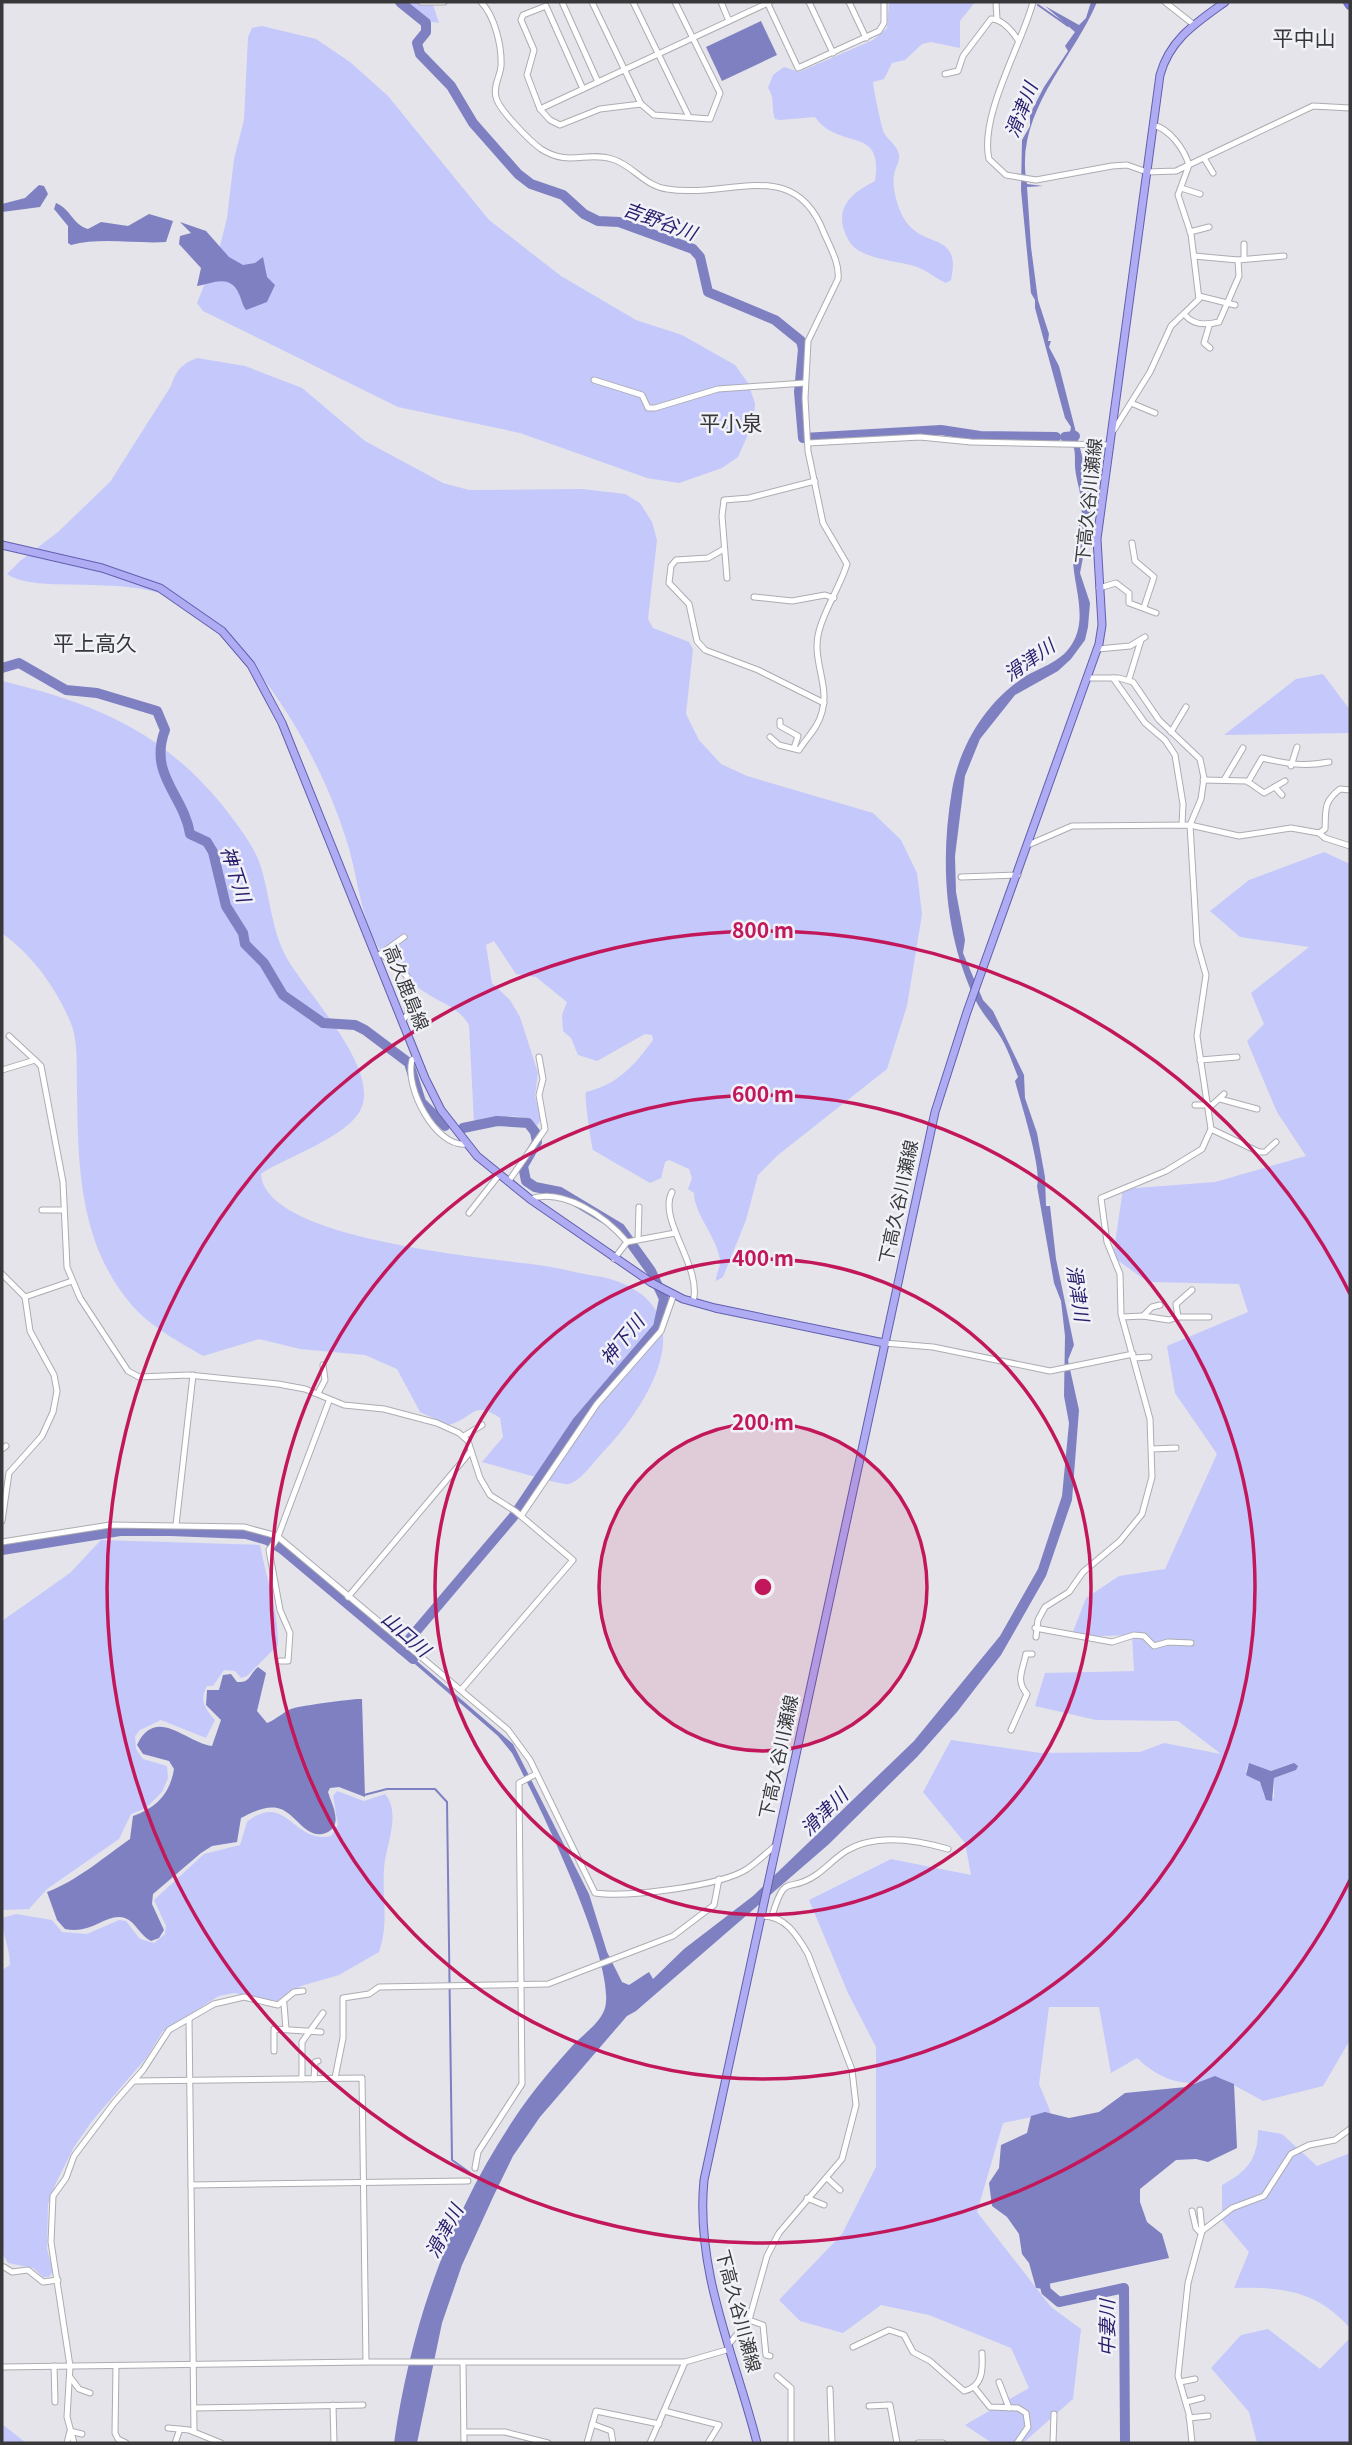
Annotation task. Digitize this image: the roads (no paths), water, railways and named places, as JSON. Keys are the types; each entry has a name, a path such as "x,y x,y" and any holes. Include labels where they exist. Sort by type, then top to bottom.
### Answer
{"main road":[{"name":"下高久谷川瀬線","path":"757,2443 707,2265 702,2198 935,1112 967,1012 1098,649 1102,625 1097,539 1163,63 1178,37 1225,2"},
{"name":"高久鹿島線","path":"2,545 102,568 160,588 201,613 237,647 274,704 379,955 403,1020 412,1063 459,1136 499,1175 614,1259 670,1293 693,1302 884,1343"}],"street":[{"path":"421,2 444,2"},
{"path":"481,2 491,14 500,60 495,89 497,102 540,148 568,160 614,159 651,185 665,189 717,191 773,186 789,189 803,199 821,223 839,274 808,341 802,384 808,440 823,523 846,564 819,631 816,652 824,703 812,734 799,750 779,745 770,737"},
{"path":"562,2 598,82"},
{"path":"592,2 640,104 654,115 710,119 720,93 675,2"},
{"path":"633,2 690,117"},
{"path":"721,2 729,21"},
{"path":"540,109 768,2 798,68 866,38 882,27 884,2"},
{"path":"809,2 833,53"},
{"path":"849,2 866,38"},
{"path":"996,2 996,19 1018,40"},
{"path":"1033,2 992,122 988,153 999,172 1034,180 1127,165 1147,172 1175,171 1313,106 1350,108"},
{"path":"1165,2 1193,24"},
{"path":"583,89 545,4 523,15 521,20 534,50 527,75 540,109 550,120 560,125 600,109 640,104"},
{"path":"945,74 958,71 963,56 991,19 996,19"},
{"path":"1111,435 1154,364 1165,336 1197,304 1199,296 1190,232 1180,208 1178,195 1189,165 1177,144 1159,127 1153,125"},
{"path":"1204,158 1213,173"},
{"path":"1181,188 1200,194"},
{"path":"1190,232 1209,227"},
{"path":"1185,315 1192,321 1209,326 1223,323 1232,304 1244,243"},
{"path":"1194,256 1241,260 1284,256"},
{"path":"1199,296 1232,304"},
{"path":"1209,326 1204,343 1210,348"},
{"path":"594,380 642,396 648,408 709,391 802,384"},
{"path":"1131,403 1155,413"},
{"path":"808,440 920,437 1025,439 1110,445"},
{"path":"727,578 724,499 749,498 815,481"},
{"path":"1132,543 1135,561 1154,577 1147,620"},
{"path":"724,549 708,558 676,561 671,566 669,583 692,610 697,642 705,650 758,670 824,703"},
{"path":"1099,588 1116,583 1129,593 1129,603 1156,613"},
{"path":"754,597 792,601 821,595 834,598"},
{"path":"1098,649 1130,646 1143,638 1129,679"},
{"path":"1136,655 1141,667"},
{"path":"1036,1637 1035,1628 1045,1607 1069,1591 1083,1572 1119,1541 1142,1514 1152,1477 1150,1419 1122,1317 1120,1274 1107,1242 1101,1198 1166,1171 1202,1149 1211,1129 1200,1060 1198,1024 1206,975 1197,943 1190,824 1201,799 1203,780 1200,759 1171,732 1129,679 1088,678"},
{"path":"1113,678 1145,723 1165,740 1175,755 1183,804 1182,825"},
{"path":"1171,732 1186,707"},
{"path":"780,721 780,726 798,736 794,748"},
{"path":"1291,766 1297,747"},
{"path":"1224,780 1243,748"},
{"path":"1248,782 1262,758 1291,766 1315,766 1329,762"},
{"path":"1237,760 1244,764"},
{"path":"1203,780 1248,782 1264,793 1284,781"},
{"path":"1275,787 1282,795"},
{"path":"1320,833 1325,829 1324,809 1330,798 1340,789 1350,790"},
{"path":"1028,845 1072,826 1190,824 1239,836 1291,828 1320,833 1325,838 1350,846"},
{"path":"961,877 1017,875"},
{"path":"403,1020 408,1014 407,976 379,955 404,937"},
{"path":"9,1036 41,1066 63,1182 62,1210 67,1267 102,1335 128,1371 139,1377 193,1375 278,1384 318,1393 328,1401 412,1416 464,1436 484,1488 573,1560 461,1690"},
{"path":"508,1182 545,1129 540,1101 543,1079 539,1057"},
{"path":"1200,1060 1237,1057"},
{"path":"2,1069 35,1060"},
{"path":"412,1063 420,1110 451,1141 466,1144"},
{"path":"1195,1105 1209,1105 1222,1096 1257,1109"},
{"path":"1211,1129 1259,1152 1265,1152 1276,1142"},
{"path":"469,1213 499,1175"},
{"path":"673,1192 669,1197 675,1233 694,1282 693,1302"},
{"path":"530,1199 542,1195 560,1196 611,1225 632,1242"},
{"path":"632,1242 639,1207"},
{"path":"42,1210 62,1210"},
{"path":"614,1259 632,1242 675,1233"},
{"path":"2,1274 25,1297 30,1331 54,1375 57,1391 53,1412 42,1436 9,1473 2,1521"},
{"path":"25,1297 72,1281"},
{"path":"1178,1317 1176,1304 1192,1290"},
{"path":"518,1513 597,1404 661,1331 670,1293"},
{"path":"1143,1315 1152,1307 1160,1306"},
{"path":"1122,1317 1143,1315 1169,1320 1178,1317 1209,1317"},
{"path":"884,1343 933,1347 1043,1370 1058,1370 1133,1356 1149,1357"},
{"path":"318,1393 325,1380 323,1365"},
{"path":"176,1525 193,1375"},
{"path":"280,1661 288,1661 291,1639 280,1610 270,1548 277,1537 328,1401"},
{"path":"464,1436 482,1425"},
{"path":"1152,1449 1176,1448"},
{"path":"348,1597 471,1451"},
{"path":"2,1542 110,1525 244,1527 277,1537 508,1730 535,1774 595,1893 664,1891 745,1871 776,1844"},
{"path":"1035,1628 1108,1642 1134,1635 1146,1637 1152,1646 1173,1642 1191,1643"},
{"path":"1011,1730 1027,1694 1020,1685 1020,1676 1027,1654 1032,1654"},
{"path":"475,2168 478,2152 522,2087 519,1783 535,1774"},
{"path":"772,1916 781,1890 790,1883 810,1879 856,1846 895,1840 948,1849"},
{"path":"335,2078 342,2038 343,1998 369,1994 379,1987 548,1984 673,1936 711,1908 719,1878"},
{"path":"2,2367 366,2362 685,2362 729,2347 749,2320 772,2244 807,2198 837,2168 846,2149 856,2105 855,2081 808,1954 783,1922 761,1914"},
{"path":"286,2029 284,2004 295,1992 303,1991"},
{"path":"74,2443 67,2417 70,2366 51,2242 53,2196 66,2178 74,2156 134,2081 165,2034 214,2004 244,1997 284,2004"},
{"path":"302,2079 302,2042 323,2012"},
{"path":"189,2019 194,2432"},
{"path":"274,2051 274,2029 321,2032"},
{"path":"314,2079 315,2062 318,2061"},
{"path":"134,2081 335,2078 364,2081 366,2362"},
{"path":"1202,2232 1232,2208 1264,2196 1281,2165 1296,2150 1335,2140 1350,2129"},
{"path":"827,2178 840,2190"},
{"path":"191,2185 468,2181"},
{"path":"807,2198 824,2205"},
{"path":"1192,2443 1180,2382 1188,2283 1202,2232 1200,2210"},
{"path":"1192,2211 1196,2228 1202,2232"},
{"path":"4,2267 12,2272 28,2270 43,2282 58,2280"},
{"path":"749,2320 763,2325 766,2355 770,2356"},
{"path":"853,2347 891,2330 907,2337 913,2352 930,2361 964,2391 974,2386 983,2372 982,2353"},
{"path":"650,2443 685,2362"},
{"path":"463,2363 464,2443"},
{"path":"54,2366 55,2402"},
{"path":"116,2366 115,2433 118,2440 126,2443"},
{"path":"777,2376 791,2388 790,2443"},
{"path":"69,2377 79,2389 90,2393"},
{"path":"1180,2382 1195,2379"},
{"path":"999,2382 1009,2408"},
{"path":"974,2386 990,2407 1022,2410 1028,2417 1025,2434 1017,2443"},
{"path":"830,2389 832,2443"},
{"path":"1186,2402 1202,2398"},
{"path":"333,2405 334,2443"},
{"path":"194,2408 363,2405"},
{"path":"869,2406 890,2405 897,2443"},
{"path":"587,2443 596,2411 659,2424"},
{"path":"664,2411 719,2425 708,2443"},
{"path":"1053,2443 1054,2414"},
{"path":"1189,2418 1208,2416"},
{"path":"592,2424 611,2431 613,2443"},
{"path":"168,2428 194,2432 221,2443"},
{"path":"175,2443 180,2429"},
{"path":"69,2431 82,2434"},
{"path":"67,2443 69,2431"},
{"path":"464,2432 505,2432 548,2443"},
{"path":"918,2443 943,2443"}],"waterway":[{"name":"吉野谷川","path":"400,2 426,23 426,32 417,43 420,54 451,86 473,123 518,174 531,184 563,195 584,214 598,221 619,222 693,249 700,257 708,292 775,320 801,341 803,349 799,392 803,438 941,430 980,436 1056,437"},
{"path":"1038,5 1068,26"},
{"name":"吉野谷川","path":"1065,437 1075,436"},
{"name":"神下川","path":"2,668 19,663 66,690 97,693 157,711 165,730 161,746 164,772 187,820 190,834 207,842 213,852 226,906 243,933 245,944 264,963 283,995 323,1023 355,1025 365,1030 409,1063 421,1102 445,1126"},
{"name":"神下川","path":"401,1649 513,1517 577,1422 658,1327 664,1299 651,1271 620,1228 560,1192 535,1187 526,1181 523,1166 537,1142 535,1132 528,1123 497,1121 463,1128"},
{"name":"山口川","path":"2,1550 120,1531 246,1534 267,1540 282,1549 413,1659"},
{"path":"364,1795 387,1789 435,1789 447,1802 452,2160 469,2172"},
{"name":"中妻川","path":"1043,2274 1046,2291 1059,2302 1124,2288 1125,2443"}],"district":[{"name":"平中山","path":"1304,39"},
{"name":"平小泉","path":"731,424"},
{"name":"平上高久","path":"95,644"}],"water label":[{"name":"滑津川","path":"1021,110"},
{"name":"滑津川","path":"1029,660"},
{"name":"滑津川","path":"1078,1293"},
{"name":"滑津川","path":"824,1812"},
{"name":"滑津川","path":"444,2231"}]}
